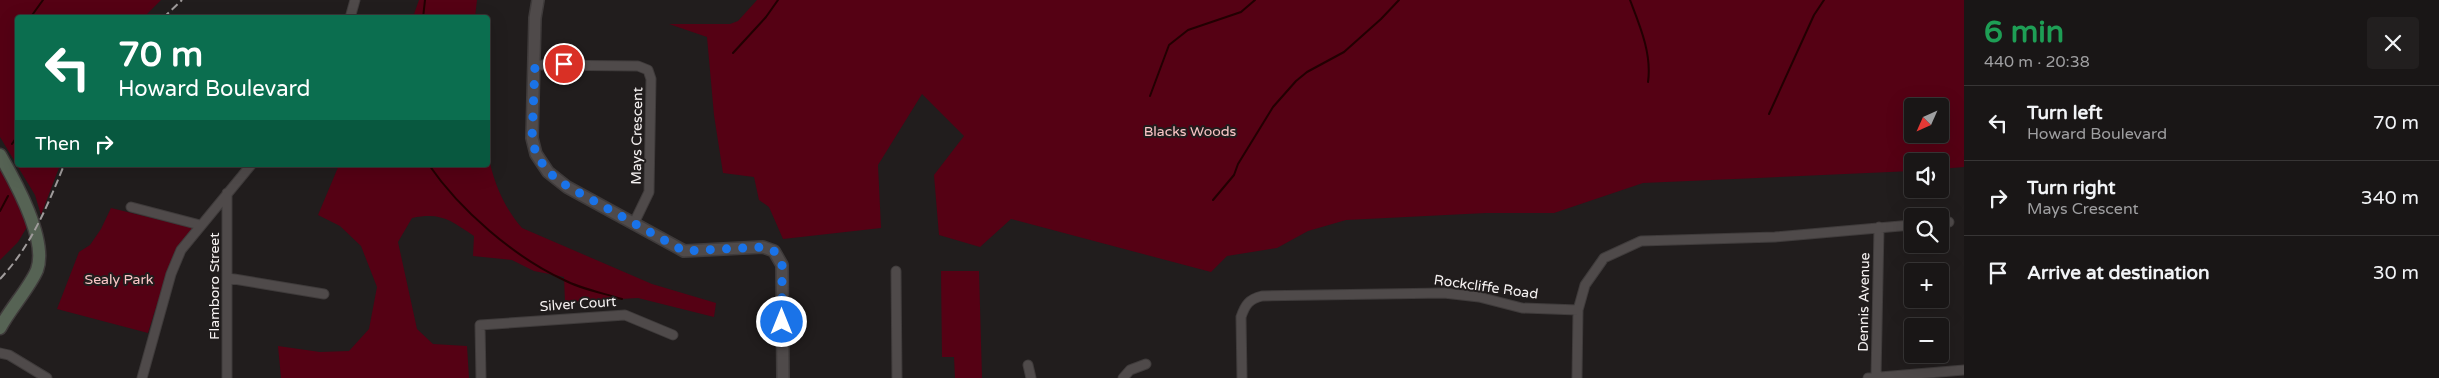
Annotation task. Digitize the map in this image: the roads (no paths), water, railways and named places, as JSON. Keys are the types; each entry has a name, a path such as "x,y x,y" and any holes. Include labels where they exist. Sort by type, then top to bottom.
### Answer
{"main road":[{"path":"0,155 12,175 35,234 40,260 34,276 11,308 0,328"}],"street":[{"path":"351,15 355,0"},
{"path":"538,0 535,18 532,138 536,154 548,172 567,186 684,251 763,247 774,251 782,265 783,378"},
{"name":"Mays Crescent","path":"535,65 638,66 648,70 652,79 650,192 634,223"},
{"path":"142,378 171,274 181,250 250,167"},
{"name":"Flamboro Street","path":"227,193 227,378"},
{"path":"131,207 200,225"},
{"path":"1577,378 1578,310 1586,285 1604,258 1641,241 1775,237 1904,225"},
{"name":"Dennis Avenue","path":"1876,378 1879,227"},
{"path":"896,271 897,378"},
{"path":"228,278 324,294"},
{"name":"Rockcliffe Road","path":"1242,378 1241,317 1244,308 1252,298 1262,296 1444,293 1479,297 1522,308 1578,310"},
{"name":"Silver Court","path":"481,378 480,325 626,315 673,335"},
{"path":"0,344 4,354 47,378"},
{"path":"1123,378 1130,370 1146,364"},
{"path":"1028,365 1031,378"},
{"path":"1868,378 1964,370"}],"waterway":[{"path":"32,15 43,0"},
{"path":"423,15 425,0"},
{"path":"733,53 766,17 778,0"},
{"path":"1150,96 1169,45 1188,30 1241,12 1255,0"},
{"path":"1213,200 1234,175 1238,164 1273,107 1296,81 1307,72 1344,52 1399,0"},
{"path":"1630,0 1647,51 1648,82"},
{"path":"1769,114 1814,15 1824,0"},
{"path":"12,144 15,140"},
{"path":"431,167 456,199 472,215 489,231 526,259 571,283 622,299"},
{"path":"0,211 8,196"}],"railway":[{"path":"166,15 182,0"},
{"path":"0,279 29,240 63,167"}],"park label":[{"name":"Blacks Woods","path":"1190,131"},
{"name":"Sealy Park","path":"119,279"}]}
